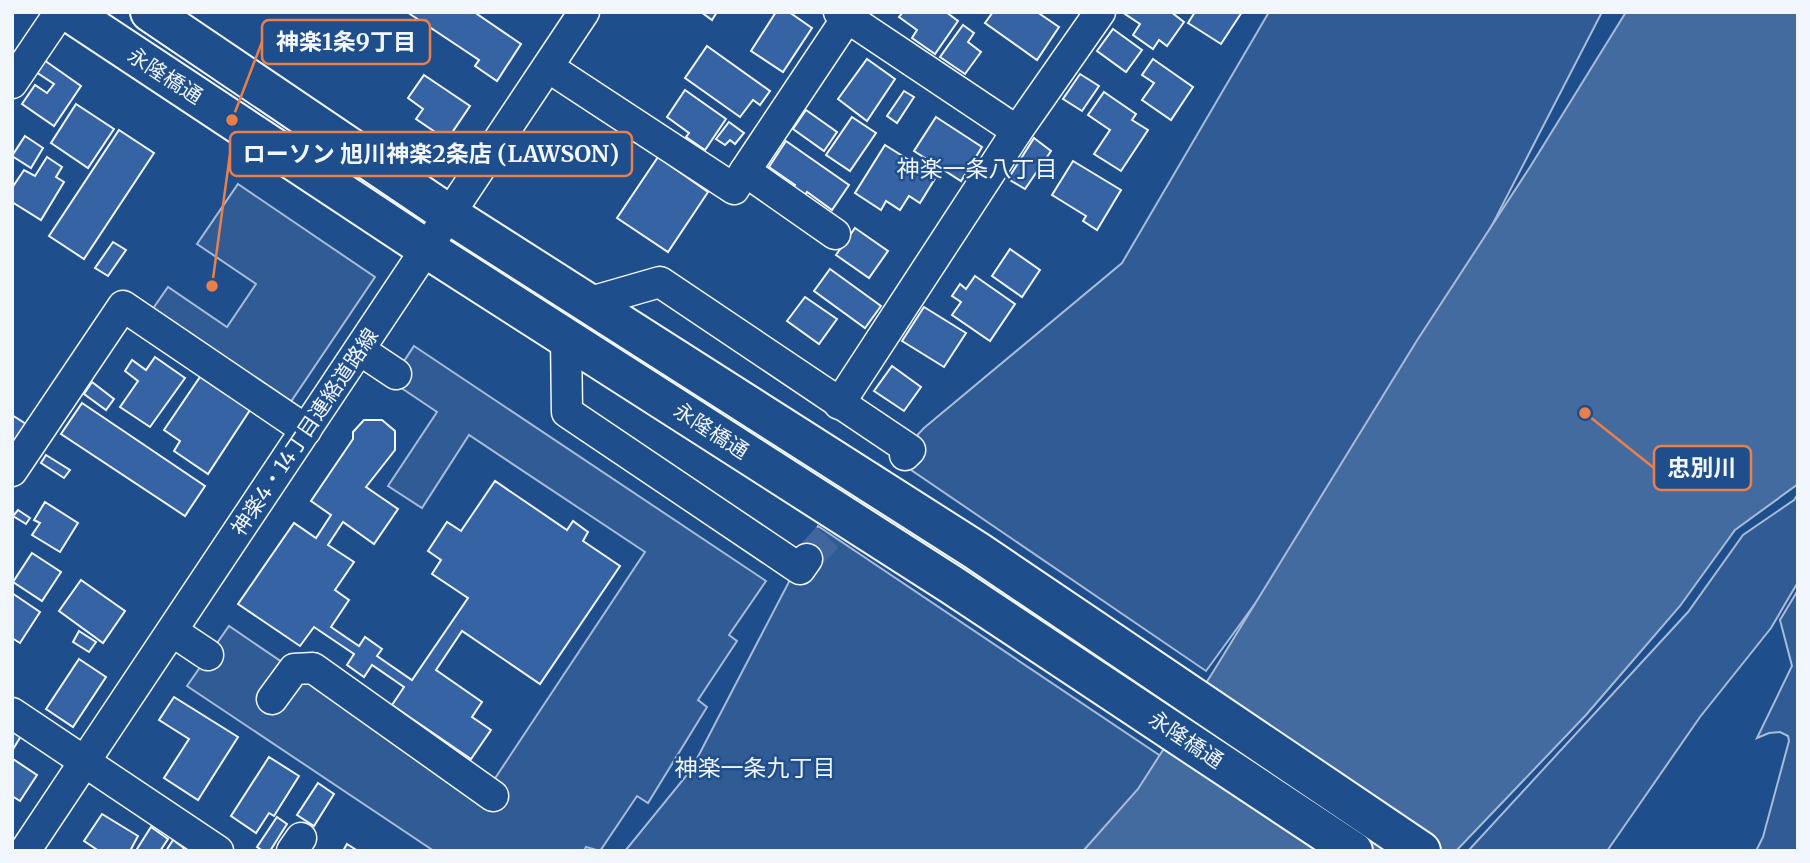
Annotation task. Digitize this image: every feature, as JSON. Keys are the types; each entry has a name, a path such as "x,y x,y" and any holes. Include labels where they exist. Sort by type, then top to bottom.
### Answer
{"main road":[{"name":"永隆橋通","path":"69,12 427,249 952,585 1353,851"},
{"name":"永隆橋通","path":"150,12 450,215 977,551 1421,851"}],"street":[{"path":"12,83 60,12"},
{"name":"神楽4・14丁目連絡道路線","path":"25,851 584,12"},
{"path":"839,404 1017,131 1100,12"},
{"path":"548,67 734,189 846,14 1017,131"},
{"path":"746,171 835,234"},
{"path":"587,303 660,282 910,450 905,454"},
{"path":"12,471 123,306 306,430"},
{"path":"566,338 567,412 800,569 807,559"},
{"path":"360,350 396,374"},
{"path":"172,631 208,655"},
{"path":"272,699 294,669 313,668 493,796"},
{"path":"12,713 218,851"}],"shaded area":[{"path":"1269,12 1602,12 1472,264 1327,505 1206,671 895,459 924,428 1122,263"},
{"path":"1626,12 1798,12 1798,484 1735,530 1680,606 1586,715 1456,851 1083,851 1138,789 1416,342 1530,167"},
{"path":"238,184 375,277 290,403 152,310 168,287 227,327 256,284 197,244"},
{"path":"414,346 766,581 729,635 737,641 698,700 707,707 648,803 637,796 600,851 586,847 584,851 434,851 187,686 229,626 482,798 645,552 469,435 422,508 388,486 437,412 391,381"},
{"path":"1798,494 1798,582 1771,628 1700,717 1607,851 1468,851 1688,612 1743,535 1794,500"},
{"path":"818,526 1165,759 1090,851 625,851 691,770"},
{"path":"1798,590 1798,851 1756,851 1763,837 1789,741 1788,736 1780,732 1757,738 1792,666 1780,620"}],"building":[{"path":"407,12 474,12 521,44 497,81 475,66 479,60"},
{"path":"701,12 717,12 712,20"},
{"path":"776,12 789,12 812,28 783,72 751,51"},
{"path":"903,12 946,12 958,21 935,54 912,38 917,30 899,17"},
{"path":"993,12 1037,12 1059,27 1037,60 985,23"},
{"path":"1171,12 1184,22 1167,46 1159,40 1153,49 1133,35 1140,24 1125,14"},
{"path":"1195,12 1242,12 1221,44 1188,23"},
{"path":"963,25 974,33 968,42 981,52 965,74 940,57"},
{"path":"1113,29 1142,50 1126,72 1097,51"},
{"path":"707,46 770,91 760,105 753,100 740,117 685,78"},
{"path":"867,59 895,79 867,121 838,99"},
{"path":"1153,59 1193,87 1171,120 1142,100 1154,83 1142,75"},
{"path":"44,60 81,86 54,126 22,104 35,85 47,93 54,84 36,72"},
{"path":"1080,74 1099,86 1082,111 1063,99"},
{"path":"424,75 470,106 447,140 416,119 423,109 408,98"},
{"path":"685,90 726,119 705,150 686,137 689,133 667,117"},
{"path":"904,91 914,97 897,123 887,116"},
{"path":"1104,92 1136,114 1132,120 1148,130 1121,171 1094,154 1110,130 1088,115"},
{"path":"76,104 114,129 88,168 51,143"},
{"path":"806,110 837,132 824,151 793,129"},
{"path":"852,117 876,133 850,171 826,155"},
{"path":"936,117 982,147 961,181 914,151"},
{"path":"729,122 744,133 735,144 730,140 725,145 716,139"},
{"path":"119,130 154,153 84,259 49,236"},
{"path":"25,136 43,148 31,168 12,156"},
{"path":"1034,138 1051,151 1025,189 1008,179"},
{"path":"786,141 849,185 832,210 807,192 802,199 791,191 795,185 769,167"},
{"path":"885,145 936,177 920,203 909,196 900,210 886,201 881,210 855,193"},
{"path":"47,157 62,167 56,177 64,182 41,220 12,202 12,188 24,170 35,176"},
{"path":"658,157 708,192 668,252 617,218"},
{"path":"1073,161 1121,190 1097,230 1083,221 1086,216 1052,195"},
{"path":"855,228 888,251 869,278 836,255"},
{"path":"113,242 126,250 108,276 95,268"},
{"path":"1010,249 1040,270 1022,297 992,276"},
{"path":"830,269 881,306 865,328 814,291"},
{"path":"975,276 1015,304 990,341 952,315 961,302 952,296 960,284 966,289"},
{"path":"805,297 837,319 819,344 787,321"},
{"path":"924,307 966,333 944,367 902,341"},
{"path":"155,357 185,378 150,427 120,407 138,381 125,371 132,360 146,370"},
{"path":"892,366 921,387 904,411 874,391"},
{"path":"200,377 250,410 208,474 174,451 180,441 164,430"},
{"path":"92,382 114,399 106,410 84,394"},
{"path":"82,403 205,486 185,516 61,434"},
{"path":"12,415 26,424 12,447"},
{"path":"364,420 382,420 395,431 395,450 366,487 398,509 374,544 343,522 328,545 354,562 335,590 349,600 331,627 359,646 365,637 382,649 377,656 412,680 468,598 432,574 441,560 428,551 447,522 461,531 495,481 567,530 573,521 588,532 583,541 620,566 540,684 462,631 436,670 482,702 472,717 491,730 471,759 392,705 404,687 372,665 364,677 347,665 354,654 314,627 300,646 238,604 294,523 316,538 331,515 311,501 353,439 353,432"},
{"path":"46,455 70,470 64,478 41,463"},
{"path":"45,502 78,523 60,552 32,535 40,523 34,520"},
{"path":"18,510 30,518 26,524 13,516"},
{"path":"32,553 61,572 42,601 13,582"},
{"path":"81,580 125,611 103,643 59,611"},
{"path":"12,593 40,612 20,643 12,638"},
{"path":"79,631 96,642 89,652 73,642"},
{"path":"79,659 106,677 73,727 46,709"},
{"path":"174,697 238,737 198,800 164,778 189,739 159,720"},
{"path":"12,730 21,736 12,751"},
{"path":"269,757 299,776 274,816 269,813 256,833 231,816"},
{"path":"13,759 37,775 20,801 12,796"},
{"path":"318,783 334,794 314,826 297,815"},
{"path":"102,814 138,836 130,851 99,851 84,841"},
{"path":"277,817 287,824 270,851 263,851 257,847"},
{"path":"151,827 168,839 160,851 140,851 137,849"},
{"path":"173,840 184,848 182,851 166,851"},
{"path":"347,844 358,851 343,851"}],"tunnel":[{"path":"807,559 905,455"}],"place":[{"name":"神楽1条9丁目","path":"232,120"},
{"name":"ローソン 旭川神楽2条店 (LAWSON)","path":"212,286"},
{"name":"忠別川","path":"1585,413"}],"district":[{"name":"神楽一条八丁目","path":"977,169"},
{"name":"神楽一条九丁目","path":"755,768"}]}
